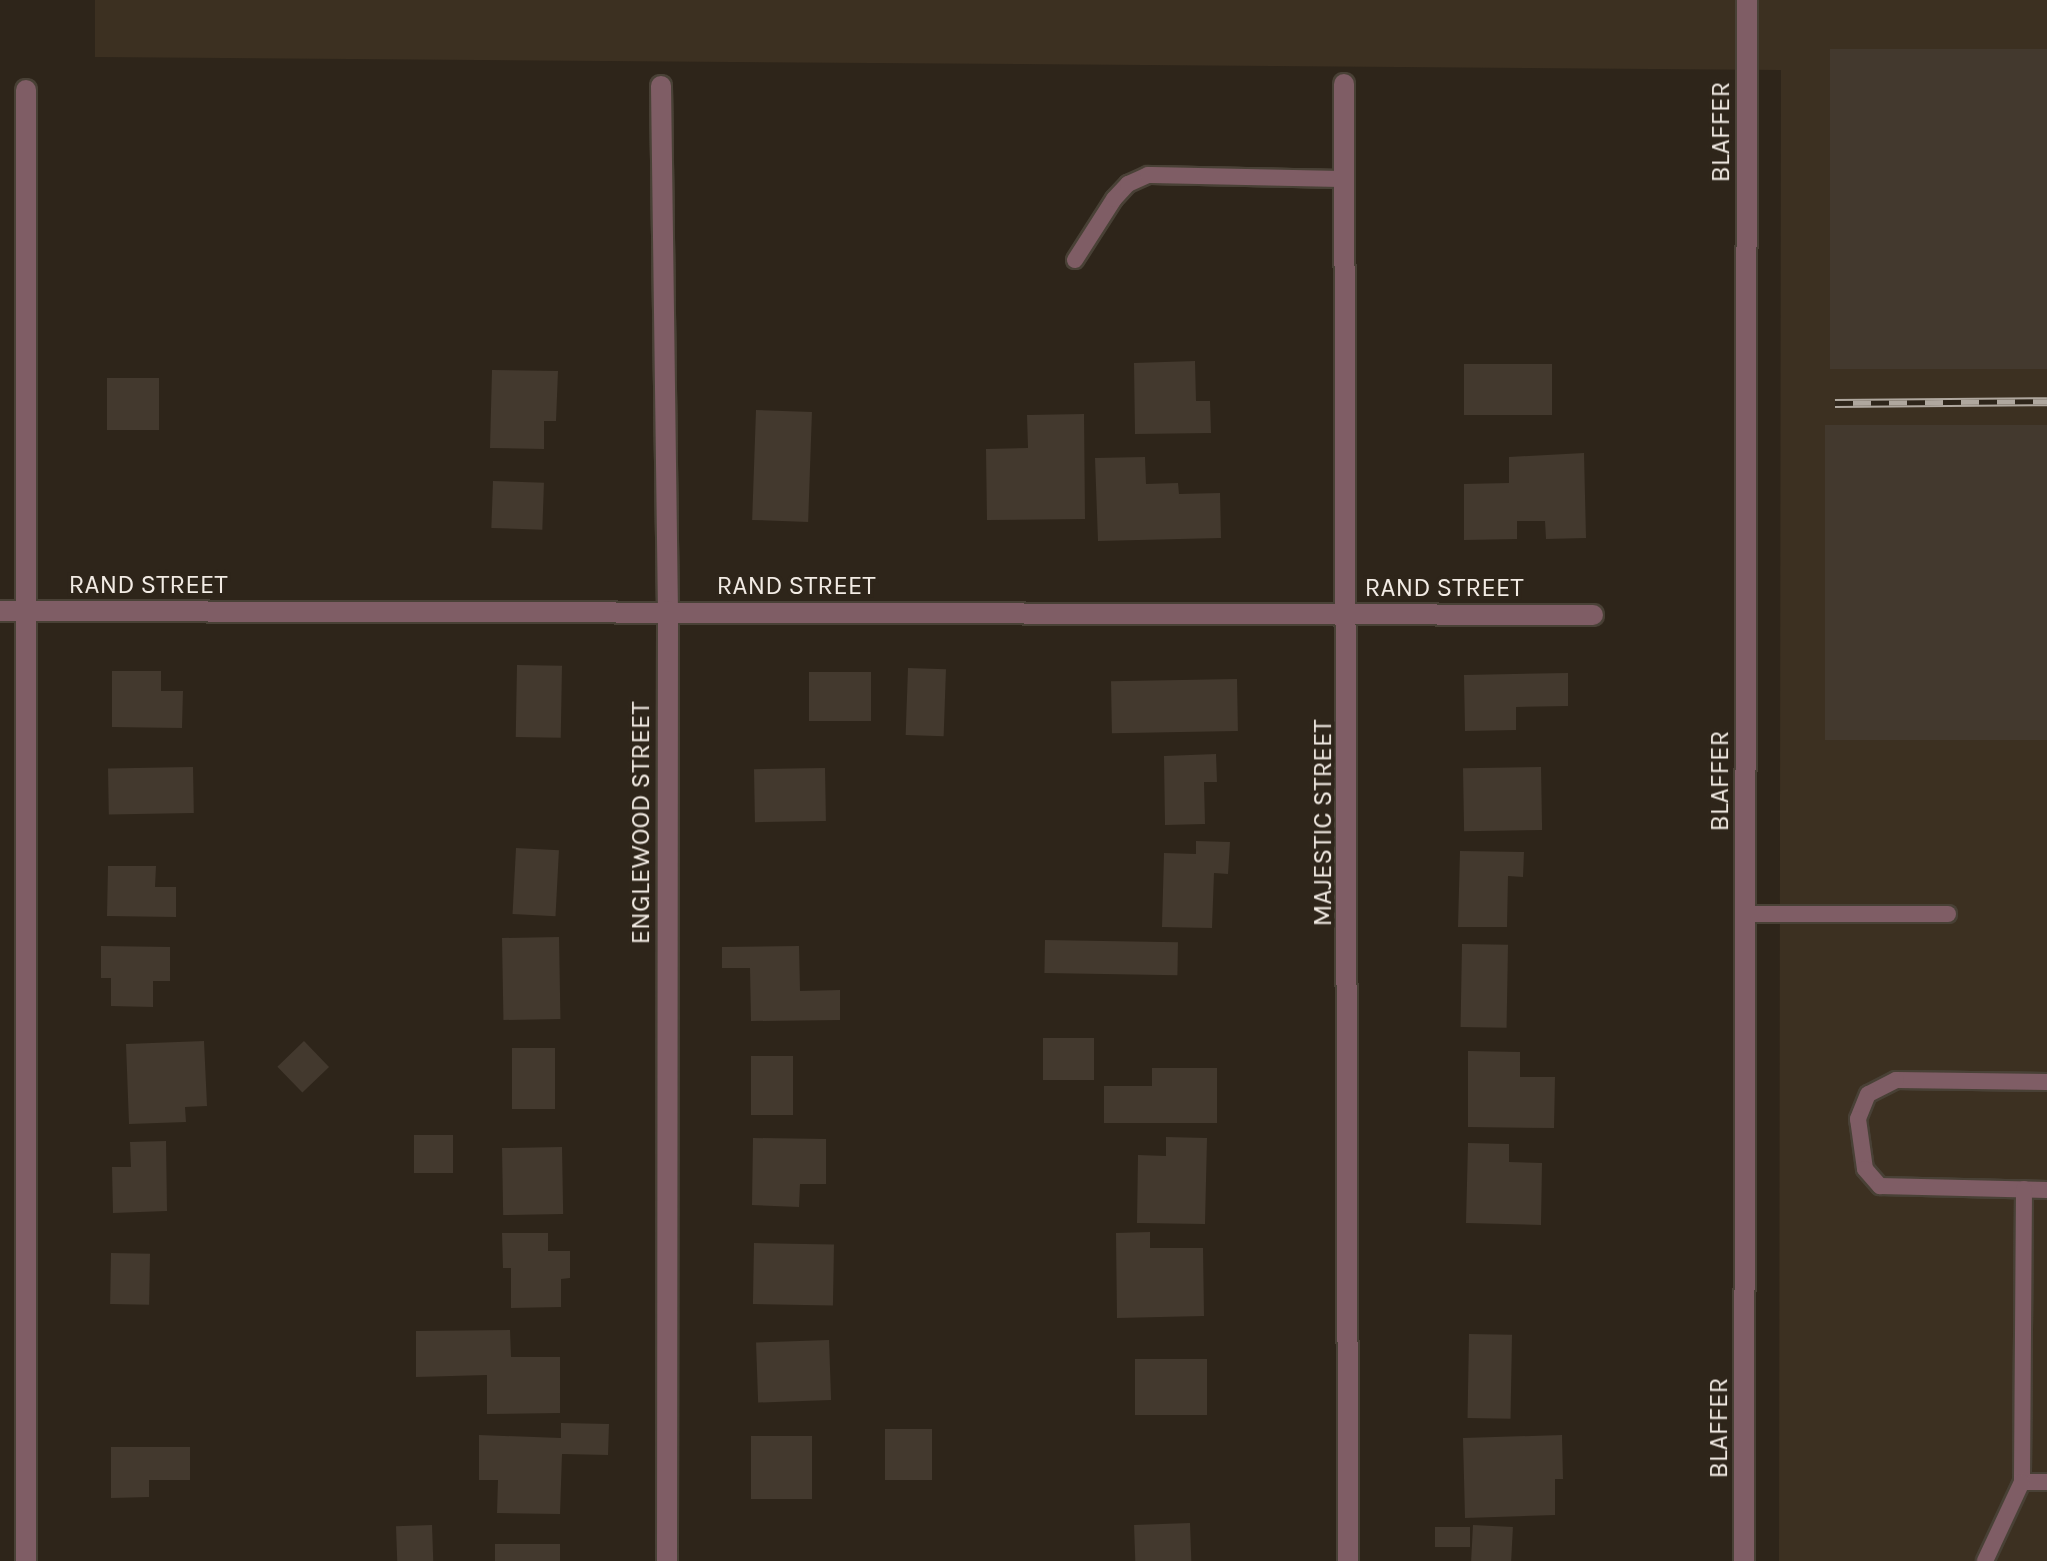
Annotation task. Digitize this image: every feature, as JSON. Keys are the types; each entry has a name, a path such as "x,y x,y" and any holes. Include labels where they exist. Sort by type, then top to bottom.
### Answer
{"street":[{"name":"BLAFFER","path":"1744,1561 1747,0"},
{"name":"MAJESTIC STREET","path":"1344,84 1348,1561"},
{"name":"ENGLEWOOD STREET","path":"661,86 668,611 667,1561"},
{"path":"26,90 26,1561"},
{"name":"RAND STREET","path":"0,611 1593,615"}],"lane":[{"path":"1075,260 1114,199 1128,184 1148,175 1344,179"},
{"path":"1746,914 1948,914"},
{"path":"2047,1082 1896,1080 1868,1094 1858,1119 1865,1169 1880,1186 2047,1190"},
{"path":"1985,1561 2022,1482 2024,1189"},
{"path":"2022,1482 2047,1482"}],"shaded area":[{"path":"95,0 2047,0 2047,1561 1779,1561 1781,70 95,57"}],"building":[{"path":"1830,49 2047,49 2047,369 1830,369"},
{"path":"1195,361 1196,401 1210,401 1211,433 1135,434 1134,363"},
{"path":"1464,364 1552,364 1552,415 1464,415"},
{"path":"492,370 558,371 556,421 544,421 544,449 490,448"},
{"path":"107,378 159,378 159,430 107,430"},
{"path":"756,410 812,412 808,522 752,520"},
{"path":"1084,414 1085,519 987,520 986,449 1028,448 1027,415"},
{"path":"1825,425 2047,425 2047,740 1825,740"},
{"path":"1584,453 1586,538 1546,539 1545,521 1517,521 1517,539 1464,540 1464,484 1509,483 1509,457"},
{"path":"1145,457 1146,484 1178,483 1179,494 1220,493 1221,538 1098,541 1095,458"},
{"path":"493,481 544,483 542,530 491,528"},
{"path":"517,665 562,666 561,738 516,737"},
{"path":"908,668 946,669 944,736 906,735"},
{"path":"112,671 161,671 161,691 183,691 182,728 112,727"},
{"path":"809,672 871,672 871,721 809,721"},
{"path":"1568,673 1568,706 1516,707 1516,730 1465,731 1464,675"},
{"path":"1237,679 1238,731 1112,733 1111,681"},
{"path":"1216,754 1217,782 1204,782 1205,824 1165,825 1164,756"},
{"path":"193,767 194,813 109,814 108,768"},
{"path":"1541,767 1542,830 1464,831 1463,768"},
{"path":"825,768 826,821 755,822 754,769"},
{"path":"1196,841 1230,842 1228,874 1214,873 1212,928 1162,927 1164,853 1196,854"},
{"path":"516,848 559,850 555,916 513,914"},
{"path":"1460,851 1524,852 1523,877 1508,876 1507,927 1458,927"},
{"path":"108,866 156,866 155,887 176,887 176,917 107,916"},
{"path":"559,937 560,1019 503,1020 502,938"},
{"path":"1045,940 1178,942 1177,975 1044,973"},
{"path":"1462,944 1508,945 1507,1028 1461,1027"},
{"path":"101,946 170,947 170,981 153,981 153,1007 111,1006 111,978 101,978"},
{"path":"799,946 800,991 840,990 840,1020 751,1021 750,968 722,968 722,947"},
{"path":"1043,1038 1094,1038 1094,1080 1043,1080"},
{"path":"204,1041 207,1106 185,1107 186,1122 129,1124 126,1044"},
{"path":"304,1041 329,1067 302,1093 277,1067"},
{"path":"512,1048 555,1048 555,1109 512,1109"},
{"path":"1468,1051 1520,1052 1520,1077 1555,1077 1554,1128 1468,1127"},
{"path":"751,1056 793,1056 793,1115 751,1115"},
{"path":"1152,1068 1217,1068 1217,1123 1104,1123 1104,1086 1152,1086"},
{"path":"414,1135 453,1135 453,1173 414,1173"},
{"path":"1166,1137 1207,1138 1205,1224 1137,1223 1138,1155 1166,1156"},
{"path":"753,1138 826,1139 826,1184 800,1184 799,1207 752,1205"},
{"path":"166,1141 167,1211 113,1213 112,1167 131,1167 130,1142"},
{"path":"1468,1143 1509,1144 1509,1162 1542,1163 1541,1225 1466,1223"},
{"path":"562,1147 563,1214 503,1215 502,1148"},
{"path":"1150,1232 1150,1248 1203,1248 1204,1316 1117,1318 1116,1233"},
{"path":"502,1233 548,1233 548,1251 570,1251 570,1278 561,1279 561,1307 511,1308 511,1268 503,1268"},
{"path":"754,1243 834,1244 833,1305 753,1304"},
{"path":"111,1253 150,1254 149,1305 110,1304"},
{"path":"510,1330 511,1357 560,1357 560,1413 487,1414 487,1375 416,1377 416,1331"},
{"path":"1469,1334 1512,1335 1511,1419 1468,1418"},
{"path":"829,1340 831,1400 758,1403 756,1343"},
{"path":"1135,1359 1207,1359 1207,1415 1135,1415"},
{"path":"561,1423 609,1424 608,1455 562,1454 560,1514 497,1513 498,1480 479,1480 479,1435 561,1438"},
{"path":"885,1429 932,1429 932,1480 885,1480"},
{"path":"1562,1435 1563,1479 1555,1479 1555,1515 1465,1518 1463,1438"},
{"path":"751,1436 812,1436 812,1499 751,1499"},
{"path":"111,1447 190,1447 190,1480 149,1480 149,1497 111,1498"},
{"path":"1190,1523 1191,1561 1135,1561 1134,1525"},
{"path":"432,1525 433,1561 397,1561 396,1526"},
{"path":"1473,1525 1513,1527 1511,1561 1471,1561"},
{"path":"1435,1527 1470,1527 1470,1547 1435,1547"},
{"path":"495,1544 560,1544 560,1561 495,1561"}],"railway":[{"path":"1835,403 2047,401"}]}
